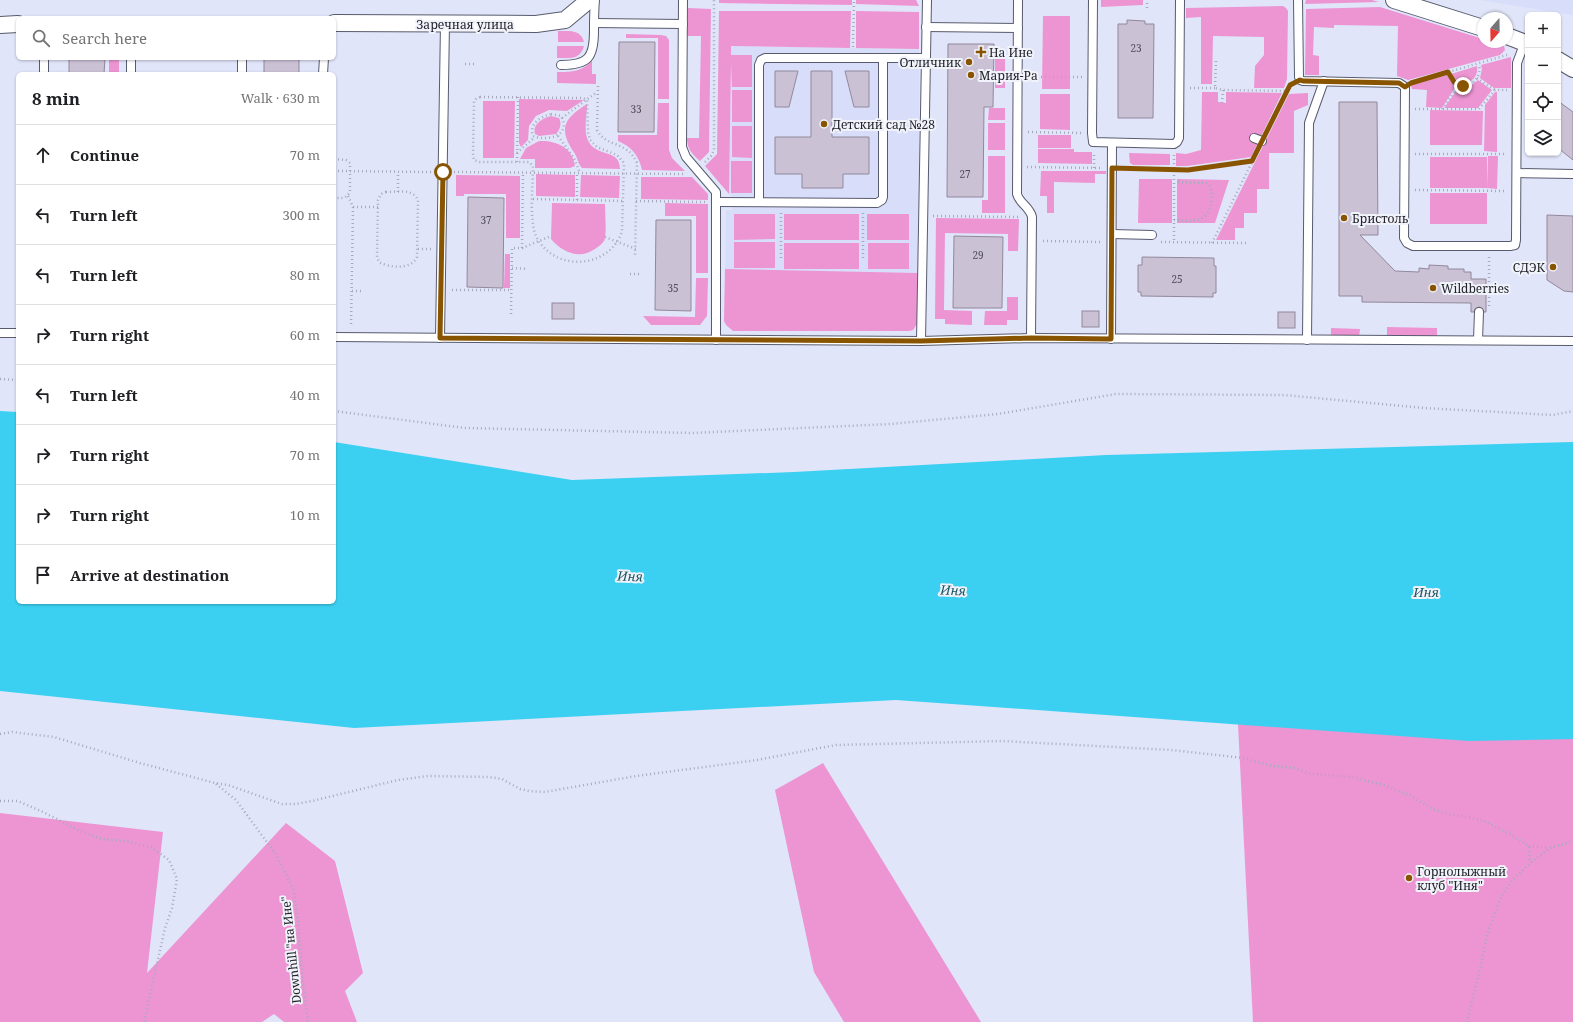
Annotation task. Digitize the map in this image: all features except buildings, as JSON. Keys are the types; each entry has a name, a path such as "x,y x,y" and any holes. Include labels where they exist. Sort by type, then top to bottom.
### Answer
{"street":[{"name":"Заречная улица","path":"336,23 553,23 565,20 589,0"},
{"path":"1394,0 1477,26"},
{"path":"0,25 16,24"},
{"path":"1513,38 1525,43"},
{"path":"1561,62 1573,69"}],"lane":[{"path":"561,65 575,65 584,61 590,55 594,47 594,0"},
{"path":"683,0 683,152 713,186 718,202 716,340"},
{"path":"921,341 926,0"},
{"path":"1018,0 1017,198 1029,210 1032,217 1031,338"},
{"path":"1093,0 1092,140 1094,142 1112,144 1174,144 1179,138 1180,0"},
{"path":"1298,0 1300,80 1399,83 1405,87 1404,238 1406,243 1413,246 1515,245 1517,173 1517,63 1525,45"},
{"path":"440,338 445,23"},
{"path":"594,23 683,24"},
{"path":"926,27 1018,28"},
{"path":"759,202 759,65 761,60 765,58 926,58"},
{"path":"718,202 878,202 882,200 883,58"},
{"path":"44,60 44,72"},
{"path":"131,60 131,72"},
{"path":"242,60 242,72"},
{"path":"323,72 324,60"},
{"path":"1307,340 1309,123 1324,81"},
{"path":"1111,339 1112,144"},
{"path":"1517,173 1573,174"},
{"path":"1112,234 1152,235"},
{"path":"1478,340 1479,312"},
{"path":"0,333 16,333"},
{"path":"336,337 921,341 1031,338 1573,341"}],"path":[{"path":"703,164 711,156 714,150 714,0"},
{"path":"853,48 854,0"},
{"path":"1147,0 1147,8"},
{"path":"1405,87 1411,83 1506,56 1509,52"},
{"path":"1215,88 1216,61"},
{"path":"465,64 475,64"},
{"path":"1448,72 1454,82 1459,85 1469,85 1478,78 1480,69 1479,64"},
{"path":"1018,77 1092,78"},
{"path":"1478,78 1495,90 1517,90"},
{"path":"1212,243 1252,161 1258,139 1290,85 1300,80"},
{"path":"1442,109 1459,85"},
{"path":"598,86 597,130 600,136 628,150 634,156 637,163 635,256"},
{"path":"1200,88 1215,88 1223,90 1287,91"},
{"path":"1222,103 1223,90"},
{"path":"1405,109 1479,109 1495,90"},
{"path":"562,118 598,92"},
{"path":"518,97 583,98 587,100 588,132 590,140 597,147 617,155 624,163 622,231 618,242 607,253 595,259 584,262 571,262 557,257 545,248 532,224 532,164 517,162 480,162 474,160 474,101 477,98 518,97"},
{"path":"517,162 518,97"},
{"path":"551,114 557,114 562,118 563,124 561,132 558,136 552,138 533,136 533,126 537,120 551,114"},
{"path":"1017,132 1092,133"},
{"path":"558,136 574,158 579,173 577,200"},
{"path":"517,153 536,137"},
{"path":"1094,142 1094,168"},
{"path":"1174,144 1174,242"},
{"path":"1404,154 1517,154"},
{"path":"336,159 346,160 350,164 350,192 348,196 353,207 351,337"},
{"path":"1017,166 1188,170 1252,161"},
{"path":"336,171 436,172"},
{"path":"398,172 398,192"},
{"path":"454,172 692,174"},
{"path":"522,248 523,173"},
{"path":"1174,182 1206,183 1210,186 1212,192 1211,204 1208,213 1202,218 1196,220 1174,220"},
{"path":"1404,190 1516,191"},
{"path":"386,192 410,192 416,195 418,200 418,257 415,263 409,266 397,266 385,265 378,262 378,207 378,200 381,194 386,192"},
{"path":"336,198 344,198 348,196"},
{"path":"533,199 623,201"},
{"path":"636,201 718,202"},
{"path":"781,202 781,258"},
{"path":"863,202 863,258"},
{"path":"353,207 378,207"},
{"path":"923,216 1032,217"},
{"path":"511,314 512,248 522,248 551,236"},
{"path":"605,236 636,248"},
{"path":"1489,246 1489,312"},
{"path":"512,268 527,269"},
{"path":"630,274 641,274"},
{"path":"352,290 361,291"},
{"path":"452,290 511,290"},
{"path":"0,379 16,380"},
{"path":"336,411 466,428 692,433 890,424 952,419 998,414 1116,394 1284,395 1447,409 1553,415 1573,411"},
{"path":"0,734 12,732 54,737 140,764 228,785 282,804 296,804 312,801 398,780 428,776 489,778 502,780 520,789 545,792 636,776 757,760 836,746 1009,741 1171,750 1244,758 1273,766 1294,768 1312,774 1353,777 1383,785 1409,795 1433,809 1482,820 1508,833 1529,846 1550,848"},
{"name":"Downhill \"на Ине\"","path":"215,783 236,800 277,856 294,891 308,1022"},
{"path":"0,801 18,801 78,830 102,839 124,841 151,848 169,860 177,879 172,908 165,928 144,1022"},
{"path":"1467,1022 1487,935 1501,897 1512,881 1530,863 1550,848 1573,841"},
{"path":"1529,846 1530,863"}],"shaded area":[{"path":"719,0 852,0 852,5 719,3"},
{"path":"856,0 916,0 919,6 856,4"},
{"path":"1101,0 1143,0 1143,5 1101,7"},
{"path":"1306,0 1372,0 1379,2 1305,4"},
{"path":"1479,0 1573,0 1573,15"},
{"path":"1283,6 1288,11 1287,79 1284,88 1254,88 1255,66 1264,55 1264,37 1213,36 1212,84 1201,84 1201,17 1186,18 1186,8"},
{"path":"1380,7 1477,37 1477,48 1504,48 1505,50 1500,55 1408,80 1397,76 1398,26 1334,25 1334,28 1314,27 1313,55 1319,56 1319,75 1305,75 1306,9"},
{"path":"688,8 711,9 709,152 700,161 690,151 687,142 687,138 699,138 701,36 687,36"},
{"path":"719,11 851,11 850,48 731,46 731,55 752,55 752,87 732,87 731,63 729,194 705,166 717,154"},
{"path":"856,11 919,12 919,49 856,48"},
{"path":"1043,16 1070,16 1070,89 1042,89"},
{"path":"558,31 570,31 577,33 584,42 558,42"},
{"path":"626,34 661,35 666,36 669,40 669,99 658,99 658,38 626,38"},
{"path":"557,46 584,46 580,54 577,56 557,58"},
{"name":"Детский сад №28","path":"731,46 919,49 920,192 918,273 725,269 726,210 732,210 732,196 729,194"},
{"path":"1511,57 1511,88 1494,88 1480,78 1482,69 1481,65"},
{"path":"995,59 1005,59 1005,88 995,88"},
{"path":"109,60 119,60 119,72 109,72"},
{"path":"592,60 592,74 596,74 596,84 557,83 557,72 581,69"},
{"path":"1477,66 1475,77 1468,82 1463,83 1458,81 1454,79 1451,74"},
{"path":"1447,75 1456,86 1442,108 1426,107 1427,90 1412,89 1411,85"},
{"path":"1478,80 1492,90 1478,108 1444,108 1459,87 1469,87"},
{"path":"732,90 752,90 752,122 732,122"},
{"path":"1202,92 1218,92 1218,102 1226,103 1226,92 1282,93 1251,157 1187,166 1176,166 1176,153 1186,154 1201,150"},
{"path":"1495,92 1497,92 1497,152 1484,151 1485,105"},
{"path":"1308,93 1308,105 1294,111 1294,153 1269,153 1269,189 1257,189 1257,213 1244,213 1244,228 1235,228 1235,240 1216,240 1289,94"},
{"path":"1040,94 1070,94 1070,130 1040,129"},
{"path":"519,99 584,100 567,111 549,110 536,116 529,126 528,140 521,147 519,143"},
{"path":"483,101 515,101 514,158 483,158"},
{"path":"658,103 669,103 669,150 672,158 685,171 642,170 639,160 634,152 618,141 618,135 657,135"},
{"path":"587,104 586,134 590,144 595,149 616,158 619,162 620,169 582,168 566,138 565,131 568,120 579,109"},
{"path":"989,108 1005,108 1005,120 988,120"},
{"path":"1430,110 1483,111 1482,145 1430,145"},
{"path":"551,116 559,118 559,131 556,134 539,136 535,134 534,130 537,124 545,118"},
{"path":"988,123 1005,123 1005,150 988,150"},
{"path":"732,126 752,126 752,158 732,157"},
{"path":"1038,135 1071,135 1071,148 1038,148"},
{"path":"539,141 557,143 567,149 574,159 575,166 570,168 535,168 535,159 520,159 526,148"},
{"path":"1038,149 1074,149 1074,152 1092,152 1092,164 1038,163"},
{"path":"1129,153 1170,154 1170,165 1133,165 1130,163"},
{"path":"988,156 1005,156 1005,213 982,213 982,200 988,200"},
{"path":"1488,156 1498,156 1497,189 1487,188"},
{"path":"1430,157 1487,157 1487,188 1430,188"},
{"path":"731,161 752,161 752,193 731,193"},
{"path":"1041,171 1106,171 1106,174 1095,174 1095,183 1054,182 1054,213 1047,213 1047,196 1040,196"},
{"path":"536,174 575,175 575,197 536,196"},
{"path":"456,175 520,176 520,238 506,238 506,194 464,194 464,196 456,196"},
{"path":"581,175 620,176 619,198 580,197"},
{"path":"641,177 692,177 708,194 708,200 641,199"},
{"path":"1139,179 1172,179 1172,223 1138,223"},
{"path":"1177,179 1229,180 1215,223 1177,223"},
{"path":"1430,193 1487,193 1487,224 1430,224"},
{"path":"552,203 605,204 606,223 604,241 595,249 583,254 571,253 560,248 551,239"},
{"path":"665,203 708,204 708,273 696,273 696,216 665,216"},
{"path":"734,214 775,214 775,239 734,240"},
{"path":"784,214 859,214 859,240 784,240"},
{"path":"867,214 909,214 909,240 867,240"},
{"path":"936,218 1019,219 1018,251 1008,251 1008,234 945,233 944,310 972,311 972,325 945,324 945,319 935,319"},
{"path":"734,242 775,242 775,268 734,268"},
{"path":"784,243 859,243 859,269 784,269"},
{"path":"868,243 909,243 909,269 868,269"},
{"path":"505,254 510,254 510,288 504,288"},
{"path":"725,269 918,273 917,324 913,330 909,331 733,331 724,321"},
{"path":"696,278 708,278 707,316 700,325 651,325 643,316 695,317"},
{"path":"1007,297 1018,297 1018,320 1007,320 1007,325 984,325 985,311 1007,311"},
{"path":"1387,327 1437,328 1437,337 1387,337"},
{"path":"1331,328 1360,329 1359,337 1333,337 1331,334"},
{"name":"Горнолыжный клуб \"Иня\"","path":"1238,724 1573,734 1573,1022 1253,1022"},
{"path":"823,763 981,1022 844,1022 814,972 775,790"},
{"path":"0,813 163,832 147,973 286,823 335,861 363,973 345,991 357,1022 284,1022 274,1014 262,1022 0,1022"}],"water":[{"name":"Иня","path":"0,411 16,412 16,604 336,604 336,442 572,480 794,472 1106,455 1573,442 1573,739 1469,741 896,700 354,728 0,691"}],"place":[{"name":"На Ине","path":"981,52"},
{"name":"Отличник","path":"969,62"},
{"name":"Мария-Ра","path":"971,75"},
{"name":"Детский сад №28","path":"824,124"},
{"name":"Бристоль","path":"1344,218"},
{"name":"СДЭК","path":"1553,267"},
{"name":"Wildberries","path":"1433,288"},
{"name":"Горнолыжный клуб \"Иня\"","path":"1409,878"}],"route":[{"path":"443,172 440,338 921,341 1031,338 1111,339 1112,168 1188,170 1252,161 1290,85 1300,80 1399,83 1405,87 1411,83 1448,72 1450,78 1454,82 1463,86"}]}
